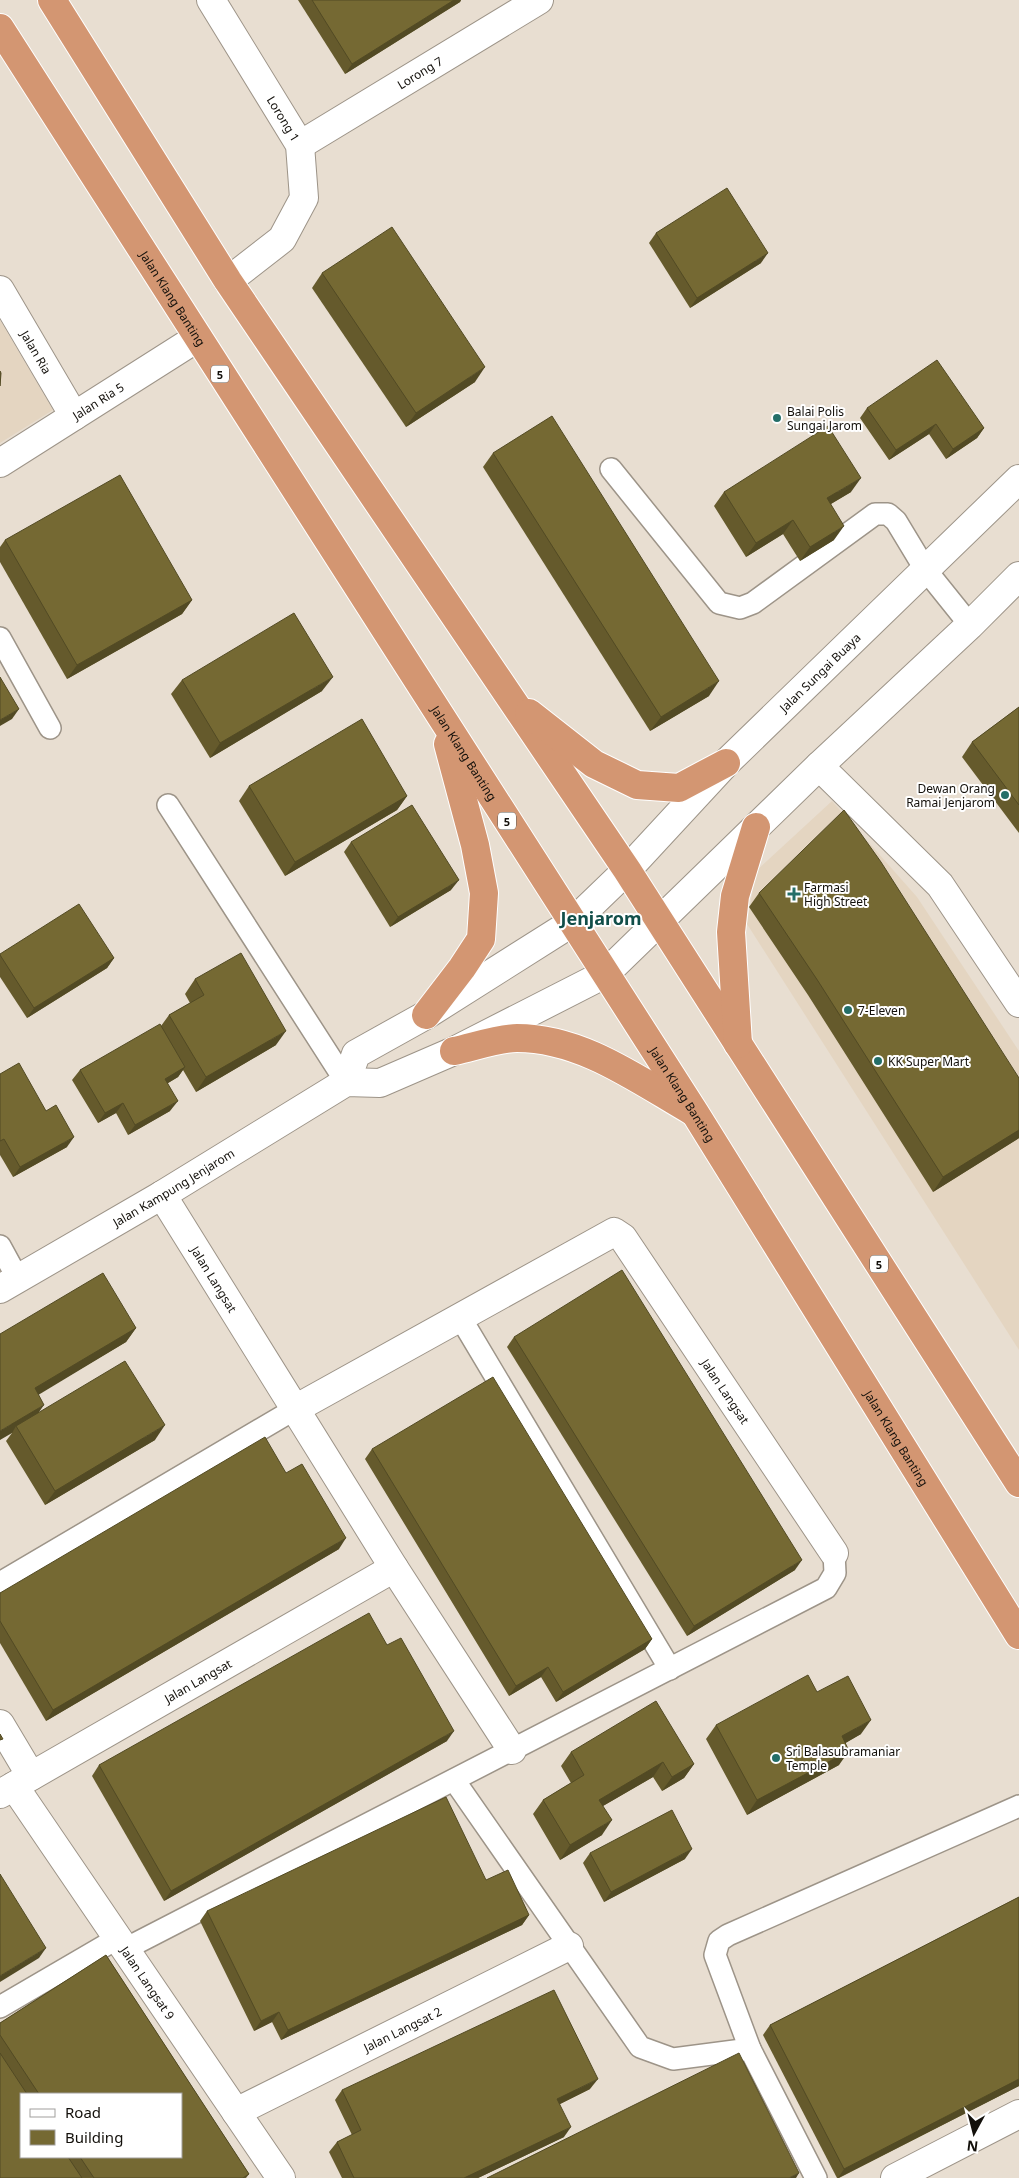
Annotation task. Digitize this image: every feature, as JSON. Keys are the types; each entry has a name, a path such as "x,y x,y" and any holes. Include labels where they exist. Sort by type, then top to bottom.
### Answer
{"highway":[{"name":"5","path":"52,0 228,281 627,870 1019,1484"},
{"name":"Jalan Klang Banting","path":"0,28 695,1113 1019,1635"},
{"path":"510,698 594,764 637,785 679,788 726,763"},
{"path":"426,1014 462,968 481,939 484,893 475,845 442,719"},
{"path":"738,1045 731,932 735,896 756,826"},
{"path":"454,1051 516,1038 556,1043 587,1053 616,1067 695,1113"}],"street":[{"name":"Lorong 1","path":"211,0 300,145 304,198 282,239 228,281"},
{"name":"Lorong 7","path":"300,145 538,0"},
{"name":"Jalan Ria","path":"0,290 74,416"},
{"name":"Jalan Ria 5","path":"0,463 197,338"},
{"name":"Jalan Sungai Buaya","path":"573,922 627,870 726,763 1019,479"},
{"path":"573,922 426,1014 356,1054 346,1082 380,1083 454,1051 605,974 756,826 970,625 1019,576"},
{"path":"819,766 940,885 1019,1003"},
{"name":"Jalan Kampung Jenjarom","path":"9,1284 162,1195 346,1082"},
{"name":"Jalan Langsat","path":"162,1195 394,1568 512,1750"},
{"name":"Jalan Langsat","path":"460,1317 614,1232 623,1238 834,1553"},
{"path":"295,1409 460,1317"},
{"name":"Jalan Langsat","path":"15,1785 394,1568"},
{"name":"Jalan Langsat 9","path":"0,1724 15,1785 281,2178"},
{"name":"Jalan Langsat 2","path":"236,2112 569,1946"},
{"path":"895,2178 1019,2114"}],"lane":[{"path":"611,469 718,603 740,608 753,603 875,514 888,514 896,521 925,569 970,625"},
{"path":"0,638 50,728"},
{"path":"168,805 346,1082"},
{"path":"0,1246 9,1284"},
{"path":"460,1317 670,1669"},
{"path":"0,1583 295,1409"},
{"path":"0,2007 122,1944 454,1780 826,1588 835,1573 834,1553"},
{"path":"454,1780 640,2047 673,2059 750,2048"},
{"path":"816,2178 750,2048 715,1955 719,1941 728,1935 1019,1806"}],"shaded area":[{"path":"0,320 53,410 0,443"},
{"path":"832,801 917,897 1019,1051 1019,1350 747,924 756,871"}],"building":[{"path":"312,0 454,0 352,64"},
{"path":"727,188 768,253 697,298 656,233"},
{"path":"392,227 485,367 416,413 322,273"},
{"path":"937,360 984,428 953,449 936,424 896,450 867,408"},
{"path":"552,416 719,681 661,717 493,453"},
{"path":"828,426 861,478 827,498 844,526 810,547 793,520 756,543 724,492"},
{"path":"120,475 192,600 77,665 5,540"},
{"path":"294,613 333,677 220,743 182,680"},
{"path":"0,677 19,709 0,720"},
{"path":"1019,707 1019,805 972,742"},
{"path":"362,719 407,796 295,862 249,786"},
{"path":"412,805 459,880 398,917 351,842"},
{"path":"844,810 881,862 1019,1078 1019,1130 943,1177 818,981 759,893"},
{"path":"79,904 114,958 34,1008 0,954"},
{"path":"241,953 286,1031 206,1077 169,1015 204,995 195,979"},
{"path":"160,1024 185,1067 165,1079 178,1101 135,1125 123,1103 105,1113 80,1070"},
{"path":"19,1063 46,1111 56,1105 74,1137 20,1167 4,1139 0,1141 0,1074"},
{"path":"622,1270 802,1560 694,1626 514,1337"},
{"path":"103,1273 136,1328 35,1388 44,1405 0,1431 0,1334"},
{"path":"125,1361 165,1425 55,1491 16,1426"},
{"path":"493,1377 652,1639 563,1692 548,1667 516,1686 372,1449"},
{"path":"265,1437 286,1473 302,1464 346,1538 53,1710 0,1621 0,1593"},
{"path":"369,1613 387,1645 401,1638 454,1731 171,1891 99,1765"},
{"name":"Sri Balasubramaniar Temple","path":"808,1675 817,1692 848,1676 871,1720 842,1736 849,1751 757,1800 716,1725"},
{"path":"656,1701 694,1764 672,1777 663,1762 599,1800 612,1820 570,1845 543,1800 584,1775 571,1752"},
{"path":"446,1797 486,1880 508,1870 529,1915 288,2030 279,2012 261,2021 207,1911"},
{"path":"672,1810 692,1849 611,1892 590,1853"},
{"path":"0,1874 46,1948 0,1976"},
{"path":"1019,1897 1019,2079 844,2169 770,2025"},
{"path":"106,1955 249,2174 243,2178 94,2178 81,2158 182,2158 182,2093 38,2093 0,2035 0,2023"},
{"path":"554,1990 598,2079 557,2099 571,2127 464,2178 354,2178 337,2142 361,2130 342,2090"},
{"path":"0,2053 26,2093 20,2093 20,2158 69,2158 82,2178 0,2178"},
{"path":"739,2053 799,2173 789,2178 487,2178"}],"place":[{"name":"Balai Polis Sungai Jarom","path":"777,418"},
{"name":"Dewan Orang Ramai Jenjarom","path":"1005,795"},
{"name":"Farmasi High Street","path":"794,894"},
{"name":"7-Eleven","path":"848,1010"},
{"name":"KK Super Mart","path":"878,1061"},
{"name":"Sri Balasubramaniar Temple","path":"776,1758"}],"district":[{"name":"Jenjarom","path":"601,918"}]}
